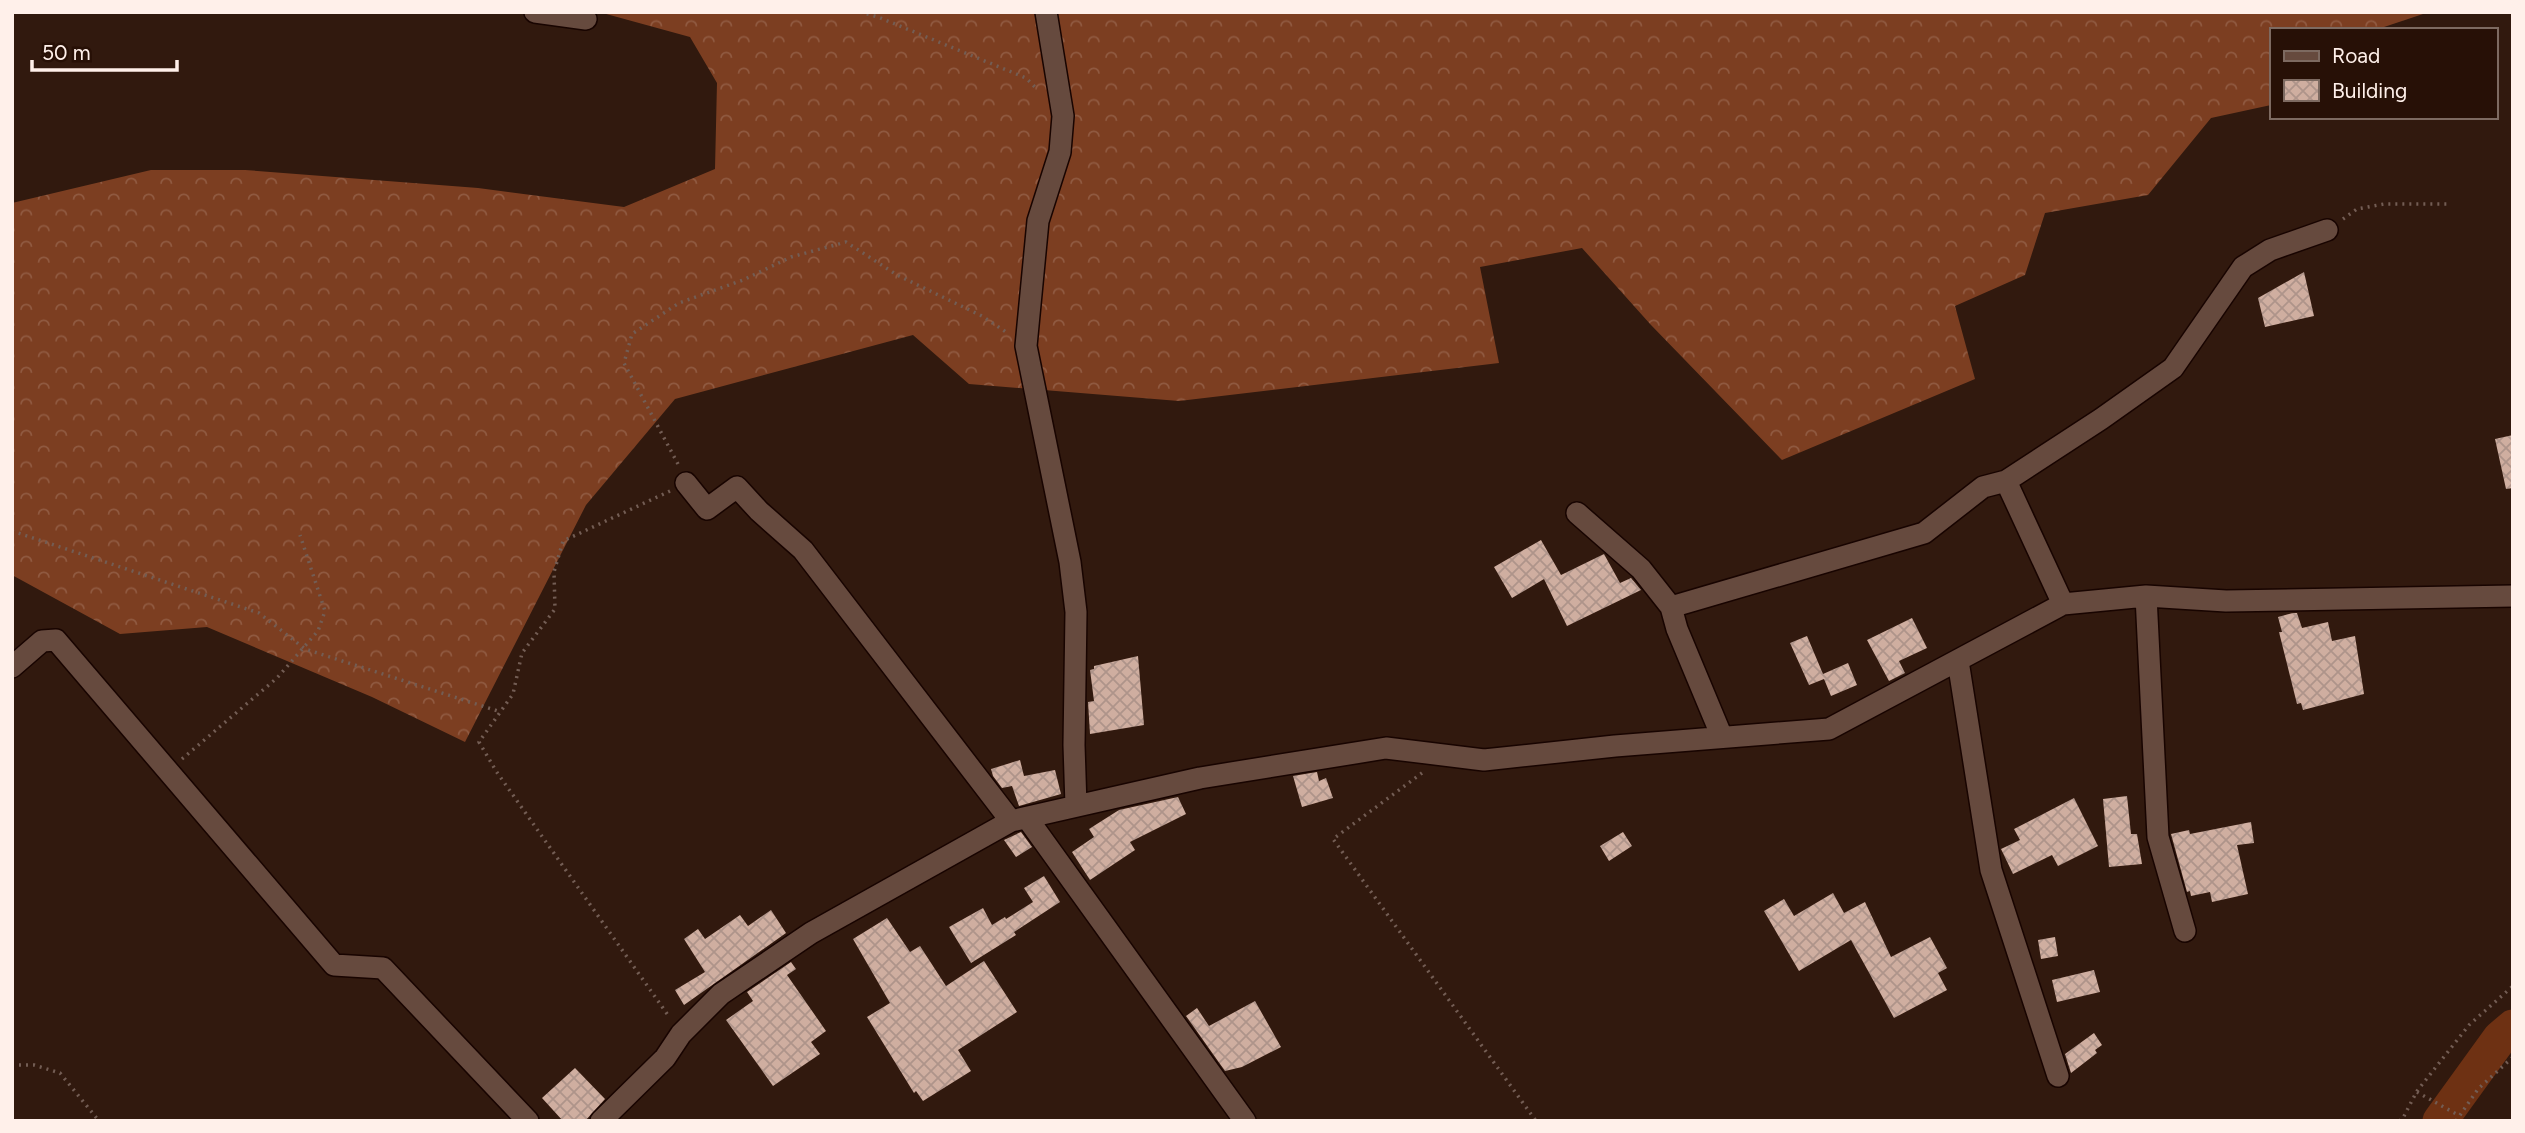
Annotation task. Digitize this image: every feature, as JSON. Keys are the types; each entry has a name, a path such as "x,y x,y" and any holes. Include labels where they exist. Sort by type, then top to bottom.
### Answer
{"street":[{"path":"535,12 586,19"},
{"path":"1046,12 1063,116 1060,152 1038,221 1026,346 1070,562 1076,612 1073,745 1076,806"},
{"path":"1671,607 1924,533 1983,487 2006,481 2173,368 2243,267 2270,250 2327,230"},
{"path":"2006,481 2063,604"},
{"path":"686,483 707,509 737,487 759,511 803,550 1019,819 1245,1121"},
{"path":"1577,513 1641,569 1671,607 1677,629 1723,737"},
{"path":"2146,596 2158,837 2185,931"},
{"path":"601,1121 666,1058 681,1034 721,994 811,933 1019,819 1200,778 1386,748 1484,760 1615,746 1829,729 2063,604 2146,596 2226,601 2513,596"},
{"path":"12,667 42,641 56,640 334,965 383,968 528,1121"},
{"path":"1958,661 1991,870 2058,1076"}],"path":[{"path":"860,12 1026,78 1063,116"},
{"path":"2327,230 2357,209 2384,204 2450,204"},
{"path":"681,1034 496,771 479,742 513,694 522,653 555,610 554,572 564,541 686,483 674,454 624,363 632,334 679,303 743,280 791,257 846,242 897,275 982,316 1026,346"},
{"path":"12,531 259,613 305,649 501,712"},
{"path":"167,772 277,678 318,631 325,611 300,535"},
{"path":"1435,754 1421,775 1334,839 1536,1121"},
{"path":"2399,1121 2417,1091 2469,1025 2513,986"},
{"path":"2417,1091 2457,1118 2478,1089 2513,1057"},
{"path":"12,1065 34,1065 60,1073 99,1121"}],"green space":[{"path":"599,12 2429,12 2384,28 2270,28 2270,105 2211,118 2148,195 2045,213 2025,275 1955,306 1975,379 1782,460 1651,325 1582,248 1480,267 1499,363 1179,401 969,384 913,335 675,399 586,505 465,742 372,697 207,627 120,634 12,575 12,203 151,170 245,170 478,188 624,207 715,169 717,83 690,37"}],"building":[{"path":"2304,272 2314,316 2265,327 2258,298"},
{"path":"2513,435 2513,488 2506,489 2495,439"},
{"path":"1541,540 1561,575 1604,554 1620,583 1631,578 1641,590 1567,626 1544,579 1512,598 1494,567"},
{"path":"2297,613 2302,628 2328,622 2332,641 2355,636 2364,694 2303,710 2301,703 2297,704 2279,632 2282,632 2278,617"},
{"path":"1912,618 1927,648 1899,661 1905,673 1889,681 1867,640"},
{"path":"1807,636 1823,674 1848,663 1857,685 1831,696 1824,679 1809,685 1790,643"},
{"path":"1138,656 1144,725 1090,734 1088,702 1094,701 1090,670 1094,669 1094,666"},
{"path":"1020,760 1024,776 1055,770 1061,794 1019,806 1012,786 1002,788 991,769"},
{"path":"1317,772 1319,781 1326,778 1333,798 1302,807 1293,776"},
{"path":"2127,796 2131,834 2137,834 2142,864 2109,867 2103,799"},
{"path":"1178,797 1186,814 1130,842 1135,850 1090,880 1072,852 1094,837 1089,829 1119,810"},
{"path":"2074,798 2098,846 2058,866 2052,855 2013,874 2001,849 2020,840 2014,829"},
{"path":"2251,822 2254,843 2237,845 2248,894 2212,902 2210,892 2191,896 2190,891 2187,892 2171,834 2189,830 2190,834"},
{"path":"1021,832 1032,847 1016,857 1004,840"},
{"path":"1623,832 1632,846 1609,861 1600,846"},
{"path":"1044,876 1060,902 1014,932 1016,935 971,963 949,927 983,908 992,925 1005,917 1006,919 1033,902 1024,888"},
{"path":"1833,893 1844,913 1865,902 1891,957 1930,937 1947,968 1938,973 1947,990 1894,1018 1851,940 1799,971 1764,911 1784,899 1794,916"},
{"path":"771,910 786,933 684,1005 675,990 705,972 684,939 698,929 705,939 740,915 748,926"},
{"path":"887,918 910,952 920,946 946,986 984,961 1017,1012 958,1050 971,1071 923,1101 916,1091 914,1093 867,1017 890,1003 853,939"},
{"path":"2055,937 2058,956 2041,959 2038,940"},
{"path":"791,962 796,969 787,975 826,1031 811,1042 820,1054 773,1086 726,1020 753,1001 747,992"},
{"path":"2094,970 2100,992 2057,1002 2052,980"},
{"path":"1255,1001 1281,1047 1242,1067 1225,1071 1186,1016 1197,1008 1209,1026"},
{"path":"2094,1033 2102,1045 2095,1050 2097,1053 2071,1073 2065,1054"},
{"path":"575,1068 605,1099 585,1121 563,1121 542,1098"}],"waterway":[{"path":"2440,1121 2500,1038 2513,1027"}]}
